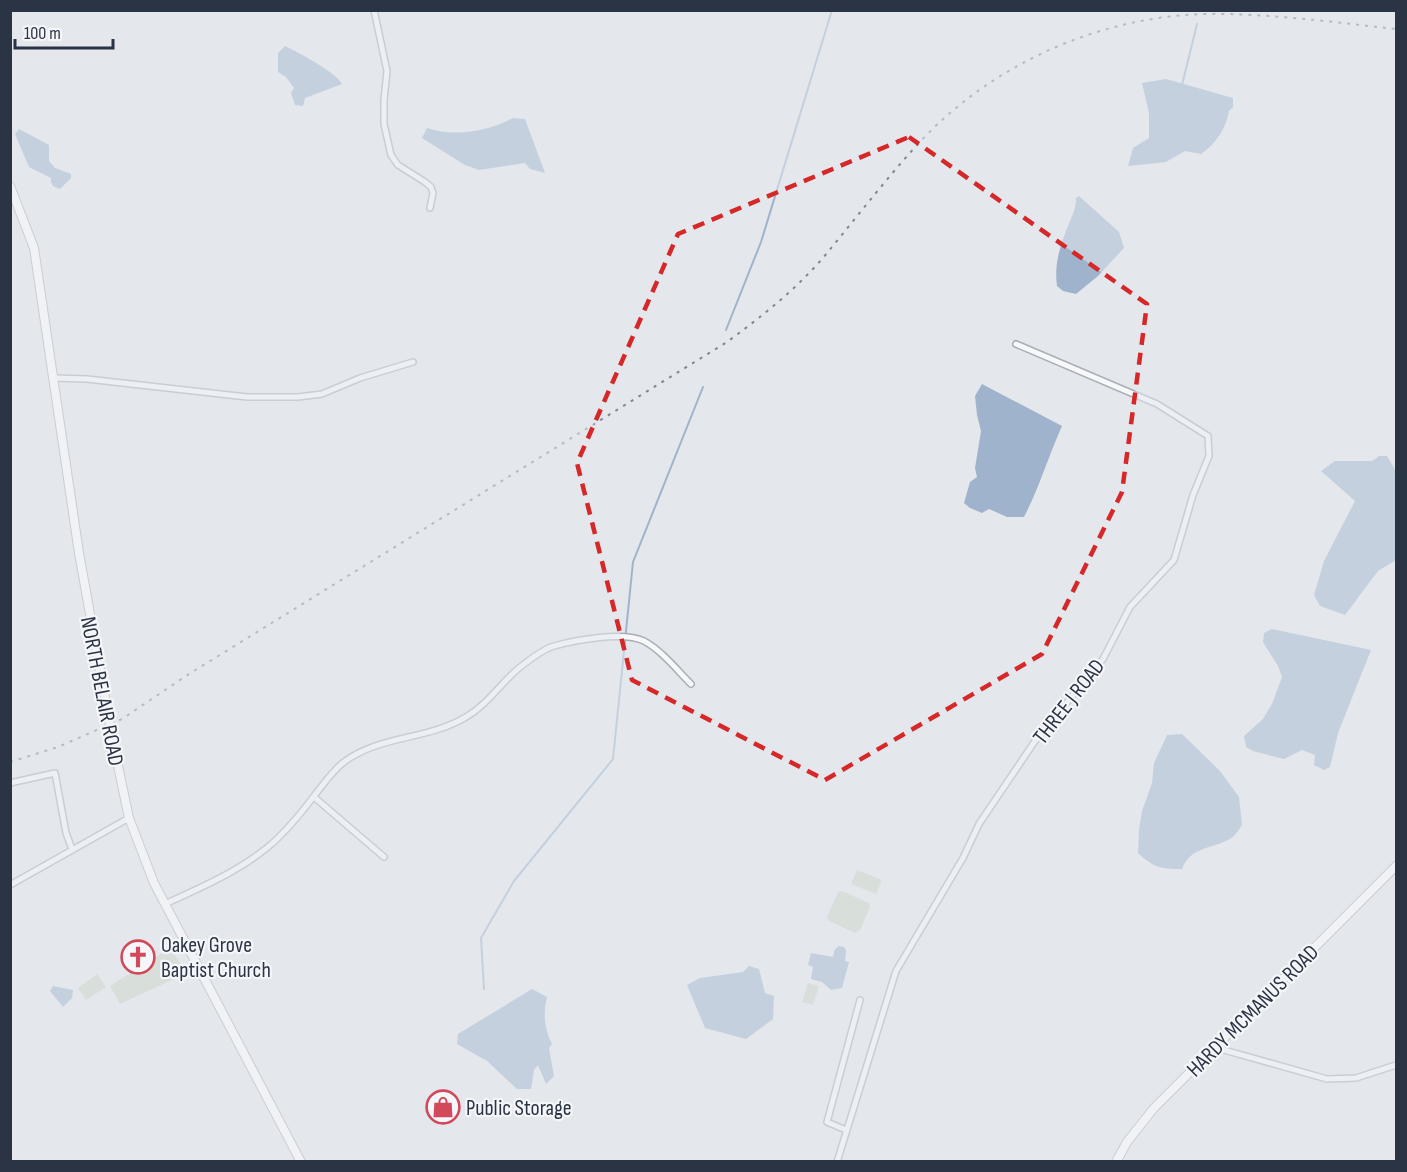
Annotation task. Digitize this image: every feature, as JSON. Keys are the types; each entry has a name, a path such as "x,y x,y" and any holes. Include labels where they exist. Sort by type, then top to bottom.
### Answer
{"street":[{"path":"374,10 387,70 384,124 391,155 398,165 431,187 433,193 430,208"},
{"name":"NORTH BELAIR ROAD","path":"10,186 34,248 82,574 105,703 129,818 144,863 301,1161"},
{"name":"THREE J ROAD","path":"837,1161 896,971 963,858 979,824 1035,741 1103,658 1130,607 1174,560 1193,495 1209,456 1208,436 1157,404 1016,344"},
{"path":"54,378 248,398 298,397 322,394 360,378 413,362"},
{"path":"165,904 217,880 261,852 277,839 342,764 360,752 375,745 445,729 481,706 521,666 552,646 605,637 633,638 653,647 691,684"},
{"path":"10,783 55,773 66,833 72,849"},
{"path":"314,797 384,857"},
{"path":"10,885 129,818"},
{"name":"HARDY MCMANUS ROAD","path":"1116,1161 1127,1142 1154,1108 1396,866"},
{"path":"846,1130 827,1122 860,1000"},
{"path":"1217,1046 1224,1050 1327,1079 1356,1078 1396,1065"}],"highlighted area":[{"path":"909,137 1147,304 1122,492 1042,654 825,780 632,680 577,463 678,234"}],"green space":[{"path":"857,870 882,880 876,894 851,884"},
{"path":"842,891 869,903 870,907 860,930 855,933 829,921 827,917 838,892"},
{"path":"170,948 187,973 120,1004 110,986"},
{"path":"97,974 106,987 86,1000 78,988"},
{"path":"808,983 819,986 813,1005 802,1002"}],"water":[{"path":"285,46 325,69 342,84 305,98 303,106 295,105 291,93 294,88 286,77 278,72 278,53"},
{"path":"1166,79 1233,98 1233,107 1229,111 1220,135 1201,154 1185,151 1166,162 1128,166 1133,148 1149,138 1149,113 1142,83"},
{"path":"513,118 525,119 545,173 530,169 525,163 479,170 465,165 422,138 427,128 449,132 471,132 493,127"},
{"path":"19,129 49,145 49,161 55,168 71,174 71,178 60,189 53,186 51,178 29,167 15,134"},
{"path":"1079,196 1119,232 1124,248 1098,276 1076,294 1063,291 1057,286 1056,270 1060,248 1074,212 1076,198"},
{"path":"982,384 1062,426 1024,517 1007,517 989,509 982,513 964,503 970,482 977,477 975,468 981,431 975,396"},
{"path":"1379,456 1387,456 1396,471 1396,560 1378,571 1345,615 1320,606 1314,595 1324,561 1355,501 1321,471 1335,461 1372,461"},
{"path":"1272,629 1371,650 1338,733 1330,767 1324,770 1314,765 1315,755 1302,750 1284,759 1246,747 1244,736 1263,719 1272,704 1282,677 1263,642 1264,633"},
{"path":"1182,734 1220,771 1239,797 1242,825 1233,837 1191,856 1182,869 1169,869 1153,865 1138,853 1139,830 1142,811 1152,783 1154,763 1167,735"},
{"path":"839,946 846,950 845,961 849,962 842,988 831,990 822,982 811,979 813,967 808,965 811,953 833,957 835,949"},
{"path":"749,966 759,969 765,993 774,996 773,1019 746,1039 705,1028 687,985 700,978 743,972"},
{"path":"53,986 73,990 72,998 63,1007 50,991"},
{"path":"532,989 547,997 545,1020 552,1044 549,1048 554,1076 546,1084 538,1065 534,1070 531,1089 517,1089 487,1061 457,1044 458,1034"}],"waterway":[{"path":"726,330 761,242 832,10"},
{"path":"1182,85 1197,24"},
{"path":"484,989 481,938 514,881 613,759 633,562 703,387"}],"railway":[{"path":"10,762 58,747 122,719 189,674 727,342 777,303 811,271 905,158 949,114 982,88 1019,65 1058,46 1098,32 1140,21 1182,15 1268,16 1396,29"}],"place":[{"name":"Oakey Grove Baptist Church","path":"138,957"},
{"name":"Public Storage","path":"443,1107"}]}
